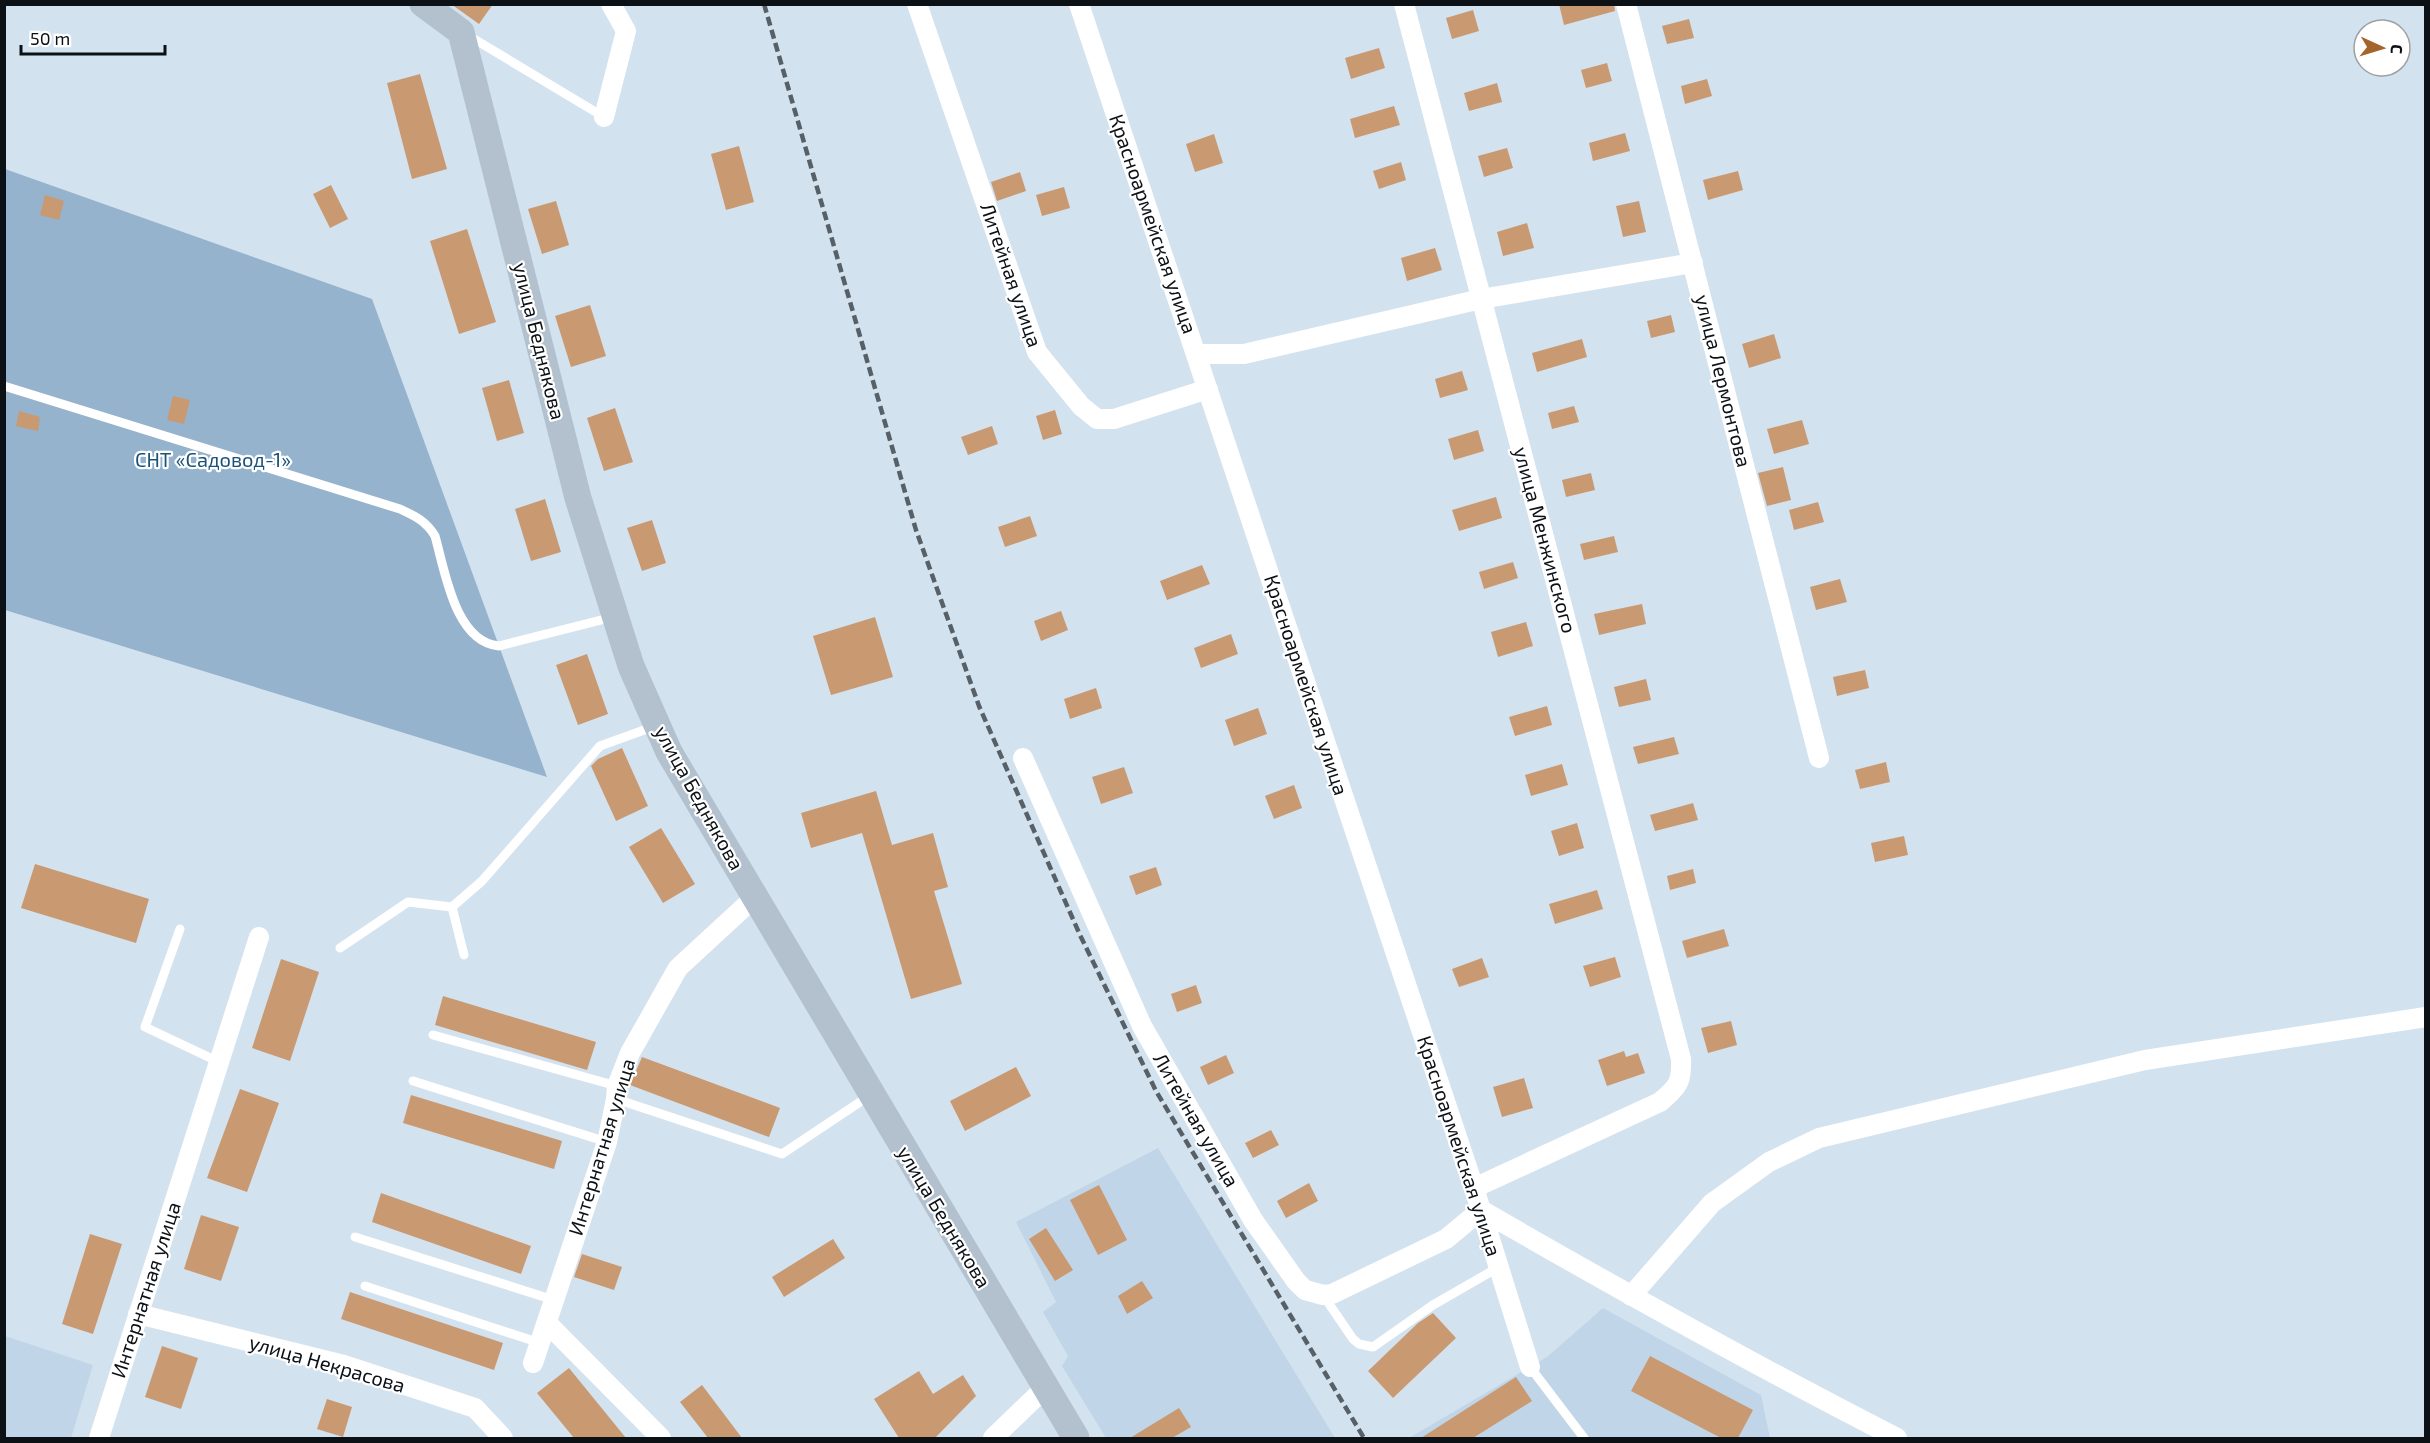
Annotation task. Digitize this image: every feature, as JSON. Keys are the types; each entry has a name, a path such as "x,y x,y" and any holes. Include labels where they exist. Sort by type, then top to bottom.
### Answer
{"street":[{"path":"423,4 461,32"},
{"path":"604,117 626,30 611,4"},
{"name":"Литейная улица","path":"917,4 1037,352 1081,406 1097,419 1114,419 1208,389"},
{"name":"Красноармейская улица","path":"1079,4 1474,1188 1530,1367"},
{"name":"улица Менжинского","path":"1404,4 1682,1059 1682,1077 1674,1090 1660,1102 1474,1188"},
{"name":"улица Лермонтова","path":"1626,4 1819,758"},
{"name":"улица Беднякова","path":"461,32 578,498 631,666 657,726 669,752 1076,1438"},
{"path":"1197,354 1244,354 1481,299 1693,263"},
{"name":"Литейная улица","path":"1023,758 1143,1026 1253,1220 1296,1281 1305,1290 1323,1295"},
{"name":"Интернатная улица","path":"533,1364 607,1142 616,1092 630,1053 678,968 755,897"},
{"name":"Интернатная улица","path":"99,1438 259,937"},
{"path":"1631,1296 1712,1203 1769,1162 1819,1138 2145,1060 2426,1017"},
{"path":"1323,1295 1345,1288 1446,1239 1481,1210 1791,1384 1897,1438"},
{"name":"улица Некрасова","path":"138,1314 344,1365 476,1408 503,1438"},
{"path":"547,1323 661,1438"},
{"path":"993,1438 1045,1388"}],"lane":[{"path":"461,32 604,117"},
{"path":"4,386 400,509 419,518 428,525 435,536 457,611 468,627 488,645 499,646 615,616"},
{"path":"340,948 408,902 452,907 482,881 600,746 657,726"},
{"path":"452,907 464,955"},
{"path":"180,928 145,1026 219,1062"},
{"path":"433,1035 616,1092 782,1154 871,1094"},
{"path":"413,1081 607,1142"},
{"path":"355,1238 554,1300"},
{"path":"1323,1295 1353,1339 1359,1344 1373,1347 1433,1305 1499,1267"},
{"path":"365,1286 540,1343"},
{"path":"1530,1367 1584,1438"}],"shaded area":[{"path":"1158,1148 1335,1438 1106,1438 1062,1366 1068,1356 1043,1312 1056,1302 1016,1222"},
{"path":"1603,1308 1761,1395 1770,1438 1409,1438 1547,1357"},
{"path":"5,1336 93,1365 71,1438 5,1438"}],"green space":[{"name":"СНТ «Садовод-1»","path":"5,169 372,299 547,777 5,610"}],"building":[{"path":"451,4 493,4 479,24"},
{"path":"1559,4 1614,4 1615,11 1564,25"},
{"path":"1473,10 1479,31 1452,39 1446,18"},
{"path":"1689,19 1694,38 1667,44 1662,26"},
{"path":"1379,48 1385,68 1351,79 1345,58"},
{"path":"1607,63 1612,81 1586,88 1581,70"},
{"path":"420,74 447,169 412,179 387,83"},
{"path":"1707,79 1712,96 1685,104 1681,86"},
{"path":"1497,83 1502,102 1469,111 1464,93"},
{"path":"1394,106 1400,125 1355,138 1350,119"},
{"path":"1625,133 1630,151 1593,161 1589,143"},
{"path":"1214,134 1223,163 1195,172 1186,144"},
{"path":"739,146 754,202 726,210 711,154"},
{"path":"1507,148 1513,168 1484,177 1478,156"},
{"path":"1401,162 1406,180 1379,189 1373,171"},
{"path":"1738,171 1743,190 1708,200 1703,180"},
{"path":"1020,172 1026,191 997,201 991,182"},
{"path":"331,185 348,219 330,228 313,194"},
{"path":"1064,187 1070,208 1042,216 1036,195"},
{"path":"45,195 64,201 59,220 40,215"},
{"path":"556,201 569,245 542,254 528,209"},
{"path":"1639,201 1646,232 1623,237 1616,206"},
{"path":"1527,223 1534,248 1503,256 1497,232"},
{"path":"467,229 496,322 459,334 430,241"},
{"path":"1435,248 1442,270 1407,281 1401,258"},
{"path":"590,305 606,356 571,367 555,316"},
{"path":"1671,315 1675,332 1651,338 1647,321"},
{"path":"1774,334 1781,358 1749,368 1742,344"},
{"path":"1582,339 1587,357 1537,372 1532,353"},
{"path":"1462,371 1468,390 1440,398 1435,379"},
{"path":"509,380 524,433 497,441 482,388"},
{"path":"173,396 190,400 184,424 167,420"},
{"path":"1574,406 1579,422 1552,429 1548,413"},
{"path":"615,408 633,462 604,471 587,418"},
{"path":"1055,410 1062,434 1043,440 1036,416"},
{"path":"19,411 40,417 38,431 16,426"},
{"path":"1802,420 1809,444 1774,454 1767,429"},
{"path":"992,426 998,444 968,455 961,437"},
{"path":"1478,430 1484,451 1454,460 1448,439"},
{"path":"1783,467 1791,500 1767,506 1758,473"},
{"path":"1591,473 1595,490 1566,497 1562,480"},
{"path":"1496,497 1502,518 1459,531 1452,510"},
{"path":"545,499 561,552 531,561 515,509"},
{"path":"1818,502 1824,522 1794,530 1789,510"},
{"path":"1030,516 1037,536 1005,547 998,527"},
{"path":"652,520 666,563 642,571 627,528"},
{"path":"1614,536 1618,552 1584,560 1580,544"},
{"path":"1513,562 1518,578 1484,589 1479,572"},
{"path":"1202,565 1210,584 1167,600 1160,581"},
{"path":"1840,579 1847,602 1816,610 1810,587"},
{"path":"1642,604 1646,624 1599,635 1594,614"},
{"path":"1061,611 1068,630 1041,641 1034,621"},
{"path":"875,617 893,677 831,695 813,636"},
{"path":"1526,622 1533,646 1498,657 1491,632"},
{"path":"1231,634 1238,654 1201,668 1194,648"},
{"path":"587,654 608,714 578,725 556,665"},
{"path":"1865,670 1869,688 1837,696 1833,677"},
{"path":"1646,679 1651,700 1619,707 1614,687"},
{"path":"1096,688 1102,708 1070,719 1064,699"},
{"path":"1547,706 1552,725 1515,736 1509,717"},
{"path":"1258,708 1267,734 1234,746 1225,720"},
{"path":"1674,737 1679,754 1638,764 1633,747"},
{"path":"622,748 648,806 616,821 591,766 598,759"},
{"path":"1886,762 1890,782 1860,789 1855,770"},
{"path":"1562,764 1568,785 1531,796 1525,775"},
{"path":"1124,767 1133,793 1101,804 1092,777"},
{"path":"1294,785 1302,808 1274,819 1265,796"},
{"path":"876,791 892,845 933,833 948,887 934,891 962,984 911,999 862,833 811,848 801,813"},
{"path":"1693,803 1698,820 1655,831 1650,815"},
{"path":"1577,823 1584,848 1559,856 1551,831"},
{"path":"661,828 695,884 663,903 629,847"},
{"path":"1904,836 1908,855 1875,862 1871,843"},
{"path":"35,864 149,899 136,943 21,908"},
{"path":"1156,867 1162,885 1136,895 1129,876"},
{"path":"1693,869 1696,883 1670,890 1667,876"},
{"path":"1597,890 1603,909 1555,924 1549,904"},
{"path":"1724,929 1729,946 1687,958 1682,941"},
{"path":"1615,957 1621,977 1590,987 1583,966"},
{"path":"1482,958 1489,977 1459,987 1452,969"},
{"path":"281,959 319,972 290,1061 252,1048"},
{"path":"1196,985 1202,1003 1177,1012 1171,994"},
{"path":"443,996 596,1042 587,1070 435,1025"},
{"path":"1731,1021 1737,1045 1708,1053 1701,1028"},
{"path":"1624,1051 1626,1057 1638,1053 1645,1073 1607,1086 1598,1060"},
{"path":"1226,1055 1234,1073 1208,1085 1200,1067"},
{"path":"642,1057 780,1108 769,1137 630,1085"},
{"path":"1016,1067 1031,1096 965,1131 950,1101"},
{"path":"1524,1078 1533,1108 1502,1117 1493,1087"},
{"path":"240,1089 279,1103 247,1192 207,1178"},
{"path":"411,1095 562,1141 554,1169 403,1123"},
{"path":"1271,1130 1279,1145 1253,1158 1245,1143"},
{"path":"1309,1183 1318,1201 1286,1218 1277,1201"},
{"path":"1099,1185 1127,1240 1098,1255 1070,1200"},
{"path":"381,1193 531,1246 521,1274 372,1222"},
{"path":"201,1215 239,1227 221,1281 184,1269"},
{"path":"1046,1228 1073,1270 1055,1281 1029,1239"},
{"path":"90,1234 122,1244 93,1334 62,1324"},
{"path":"833,1239 845,1258 784,1297 772,1277"},
{"path":"582,1254 622,1267 614,1290 574,1277"},
{"path":"1142,1281 1153,1298 1127,1314 1118,1296"},
{"path":"350,1292 503,1343 494,1370 341,1319"},
{"path":"1433,1313 1456,1338 1393,1398 1368,1371 1418,1323"},
{"path":"162,1346 198,1358 181,1409 145,1397"},
{"path":"1650,1356 1753,1410 1738,1438 1721,1438 1631,1391"},
{"path":"569,1368 626,1438 574,1438 537,1393"},
{"path":"919,1371 933,1394 963,1375 976,1396 935,1438 899,1438 874,1399"},
{"path":"1516,1377 1532,1401 1473,1438 1421,1438"},
{"path":"702,1385 742,1438 708,1438 680,1402"},
{"path":"327,1399 352,1407 343,1437 317,1429"},
{"path":"1179,1408 1191,1427 1172,1438 1130,1438"}],"railway":[{"path":"764,4 916,530 979,706 1080,935 1156,1091 1364,1438"}]}
